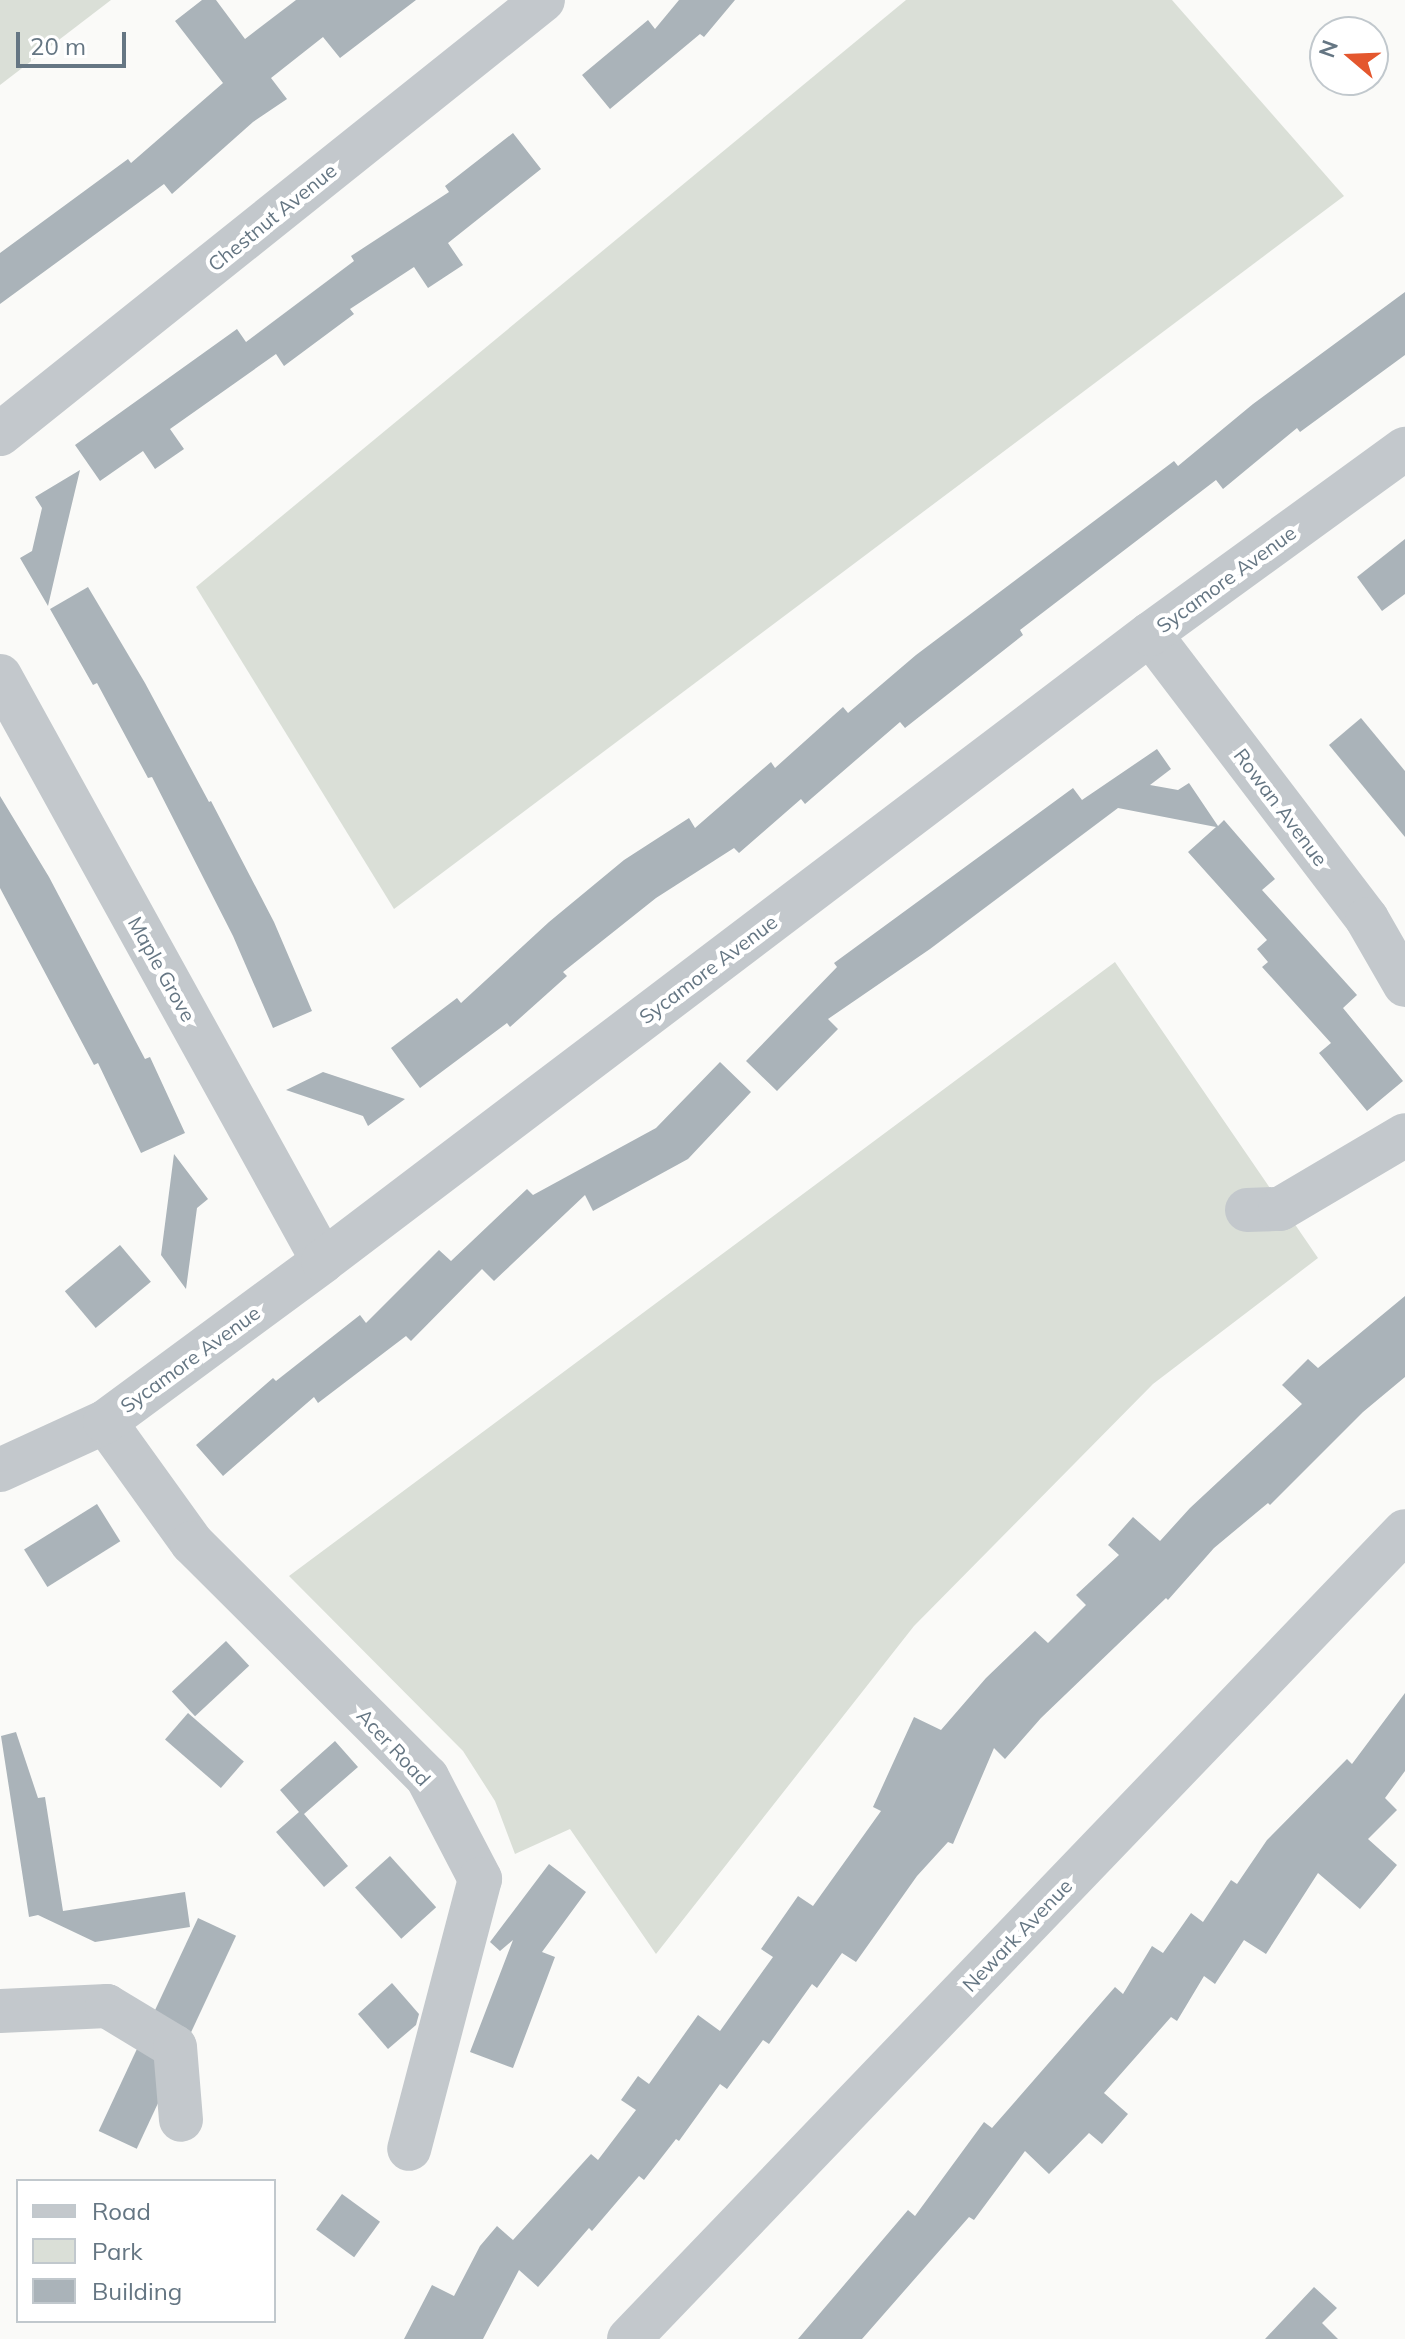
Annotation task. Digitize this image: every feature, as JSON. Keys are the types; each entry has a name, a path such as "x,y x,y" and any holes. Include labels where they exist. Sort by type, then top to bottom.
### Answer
{"street":[{"name":"Chestnut Avenue","path":"0,434 543,0"},
{"name":"Sycamore Avenue","path":"0,1470 105,1422 323,1261 1150,634 1405,449"},
{"name":"Rowan Avenue","path":"1150,634 1367,919 1405,985"},
{"name":"Maple Grove","path":"0,676 323,1261"},
{"path":"1247,1210 1280,1209 1405,1135"},
{"name":"Acer Road","path":"105,1422 192,1543 427,1777 480,1879 409,2149"},
{"name":"Newark Avenue","path":"629,2339 1405,1531"},
{"path":"0,2011 107,2006 175,2047 181,2120"}],"green space":[{"path":"0,0 111,0 0,85"},
{"path":"906,0 1172,0 1344,196 394,909 196,587"},
{"path":"1115,962 1318,1258 1153,1384 914,1626 656,1954 570,1829 515,1854 495,1801 463,1751 289,1576"}],"building":[{"path":"202,0 216,0 245,39 296,0 416,0 340,58 323,37 271,78 287,99 253,122 172,194 164,184 0,304 0,253 128,159 131,163 223,83 175,21"},
{"path":"679,0 735,0 704,37 700,34 610,109 582,75 648,20 655,29"},
{"path":"513,133 541,169 448,243 463,265 428,288 414,267 350,309 354,314 284,366 276,354 170,429 184,449 155,469 143,451 100,481 75,445 237,329 246,342 354,261 351,256 449,192 445,186"},
{"path":"1405,292 1405,355 1300,432 1297,428 1223,489 1216,480 1020,630 1023,635 905,728 900,722 805,804 801,799 739,853 734,848 656,898 563,972 567,976 510,1027 507,1023 420,1088 391,1048 457,998 461,1003 549,922 624,860 689,818 695,828 771,762 775,768 843,707 848,713 916,655 1174,461 1178,466 1253,404"},
{"path":"80,470 48,606 20,558 32,551 42,508 35,497"},
{"path":"1405,539 1405,594 1382,611 1357,577"},
{"path":"88,587 211,801 274,922 312,1011 273,1028 233,936 152,777 148,778 97,683 93,685 50,609"},
{"path":"1361,718 1405,771 1405,837 1329,745"},
{"path":"1157,749 1171,769 1150,785 1178,790 1189,783 1218,826 1224,820 1275,879 1262,890 1357,995 1343,1008 1403,1081 1367,1111 1319,1053 1331,1043 1262,967 1268,962 1257,949 1267,940 1188,852 1216,827 1118,808 930,949 828,1019 838,1029 777,1091 746,1061 837,967 834,963 1073,788 1082,800"},
{"path":"0,796 49,877 145,1059 150,1057 185,1133 141,1153 98,1063 94,1065 0,888"},
{"path":"720,1062 751,1092 688,1159 593,1211 585,1195 494,1281 482,1269 411,1341 406,1336 318,1403 314,1397 223,1476 196,1445 273,1378 276,1381 360,1315 366,1323 439,1250 451,1261 527,1189 533,1195 656,1128"},
{"path":"323,1072 405,1099 368,1126 363,1116 286,1090"},
{"path":"174,1154 208,1199 197,1208 186,1289 161,1255"},
{"path":"120,1245 151,1282 96,1328 65,1291"},
{"path":"1405,1296 1405,1377 1363,1412 1270,1505 1268,1503 1214,1548 1168,1600 1166,1598 1041,1718 1005,1759 994,1748 953,1844 948,1842 917,1876 856,1962 842,1953 817,1988 812,1984 769,2044 763,2040 727,2089 720,2084 679,2141 676,2139 644,2180 639,2176 538,2287 519,2270 483,2339 404,2339 432,2285 454,2296 480,2246 497,2226 513,2240 591,2154 598,2160 636,2110 621,2100 638,2076 649,2084 698,2015 720,2031 773,1957 761,1949 798,1896 813,1906 881,1811 873,1807 914,1717 941,1730 986,1678 1035,1631 1048,1643 1086,1605 1076,1595 1119,1555 1108,1545 1133,1517 1160,1541 1190,1508 1302,1404 1282,1385 1308,1359 1318,1368"},
{"path":"97,1504 120,1541 47,1587 24,1550"},
{"path":"226,1641 249,1666 195,1716 172,1691"},
{"path":"1405,1693 1405,1771 1385,1798 1397,1810 1368,1839 1397,1865 1360,1909 1318,1873 1266,1954 1244,1940 1215,1984 1204,1976 1177,2021 1171,2017 1104,2093 1128,2114 1102,2144 1089,2133 1049,2174 1025,2151 974,2220 969,2217 862,2339 798,2339 908,2210 915,2216 984,2122 992,2128 1115,1987 1123,1994 1152,1946 1163,1953 1191,1913 1203,1922 1231,1880 1237,1884 1267,1840 1347,1759 1352,1764"},
{"path":"188,1713 244,1762 221,1788 165,1739"},
{"path":"16,1732 38,1798 45,1797 63,1911 185,1892 190,1927 95,1942 38,1915 29,1917 1,1736"},
{"path":"335,1741 358,1767 304,1814 348,1866 324,1887 276,1832 299,1812 280,1790"},
{"path":"390,1856 436,1907 401,1939 355,1887"},
{"path":"549,1864 586,1892 542,1952 555,1957 513,2068 470,2052 513,1940 500,1951 490,1942"},
{"path":"198,1918 236,1936 137,2149 99,2131"},
{"path":"392,1983 419,2014 416,2025 388,2049 358,2014"},
{"path":"342,2194 380,2222 354,2257 316,2230"},
{"path":"1314,2287 1337,2308 1322,2323 1338,2339 1265,2339"}]}
